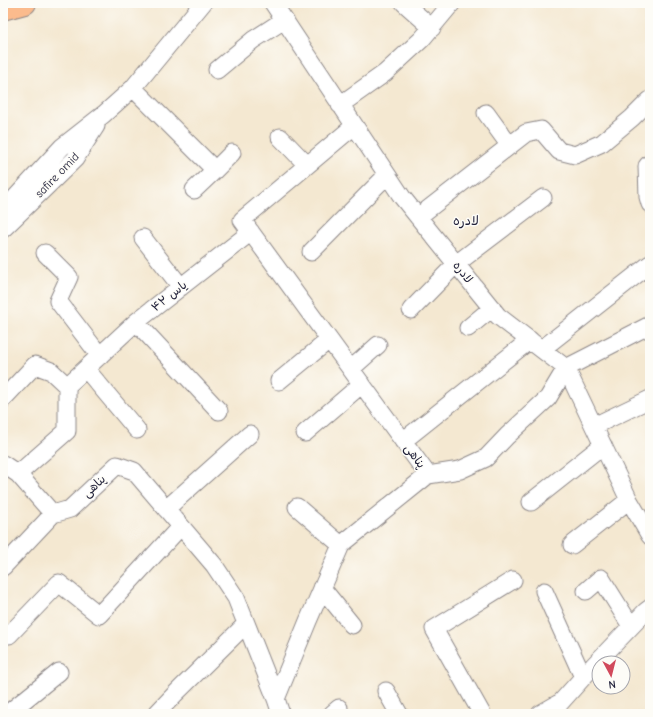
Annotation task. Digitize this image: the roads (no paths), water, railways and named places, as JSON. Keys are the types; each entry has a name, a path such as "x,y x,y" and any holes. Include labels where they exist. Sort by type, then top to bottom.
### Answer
{"main road":[{"path":"3,9 25,3"}],"street":[{"name":"safire omid","path":"3,210 62,147 104,114 133,88 202,3"},
{"name":"لادره","path":"273,3 387,175 418,217 498,316 566,368 629,500 650,536"},
{"path":"404,3 432,28"},
{"path":"340,105 384,73 422,39 452,3"},
{"path":"217,70 254,40 284,20"},
{"path":"133,88 215,170"},
{"path":"418,217 526,133 541,130 559,151 575,155 602,143 632,118 650,100"},
{"path":"486,113 510,146"},
{"name":"safire omid","path":"3,229 75,159 104,114"},
{"path":"251,232 242,220 354,126"},
{"path":"280,137 307,166"},
{"path":"194,190 232,153"},
{"path":"650,163 647,166 648,197 650,204"},
{"path":"311,252 387,175"},
{"path":"411,310 456,264 543,198"},
{"name":"یاس ۴۲","path":"67,386 136,322 251,232"},
{"name":"پناهی","path":"251,232 428,475 341,545 322,588 278,707"},
{"path":"143,238 181,287"},
{"path":"45,252 69,277 58,301 100,356"},
{"path":"403,441 650,264"},
{"path":"468,328 492,308"},
{"path":"136,322 219,411"},
{"path":"428,475 460,470 486,458 507,436 548,398 566,368 650,325"},
{"path":"279,381 329,340"},
{"path":"351,370 378,345"},
{"path":"3,399 35,365 51,370 67,386 67,431 18,474"},
{"path":"86,369 138,430"},
{"path":"305,433 362,384"},
{"path":"594,426 650,398"},
{"path":"166,509 250,434"},
{"path":"531,502 603,445"},
{"path":"3,464 18,474 52,514 3,567"},
{"name":"پناهی","path":"52,514 70,509 117,465 134,472 214,566 236,598 278,707"},
{"path":"572,545 629,500"},
{"path":"297,507 341,545"},
{"path":"9,635 59,583 99,615 180,526"},
{"path":"586,591 601,578 631,626"},
{"path":"482,714 434,630 513,580"},
{"path":"322,588 352,625"},
{"path":"544,591 583,677"},
{"path":"540,714 561,702 646,610 650,608"},
{"path":"156,714 176,692 246,624"},
{"path":"7,714 59,672"},
{"path":"386,691 399,714"}],"district":[{"name":"لادره","path":"466,220"}]}
